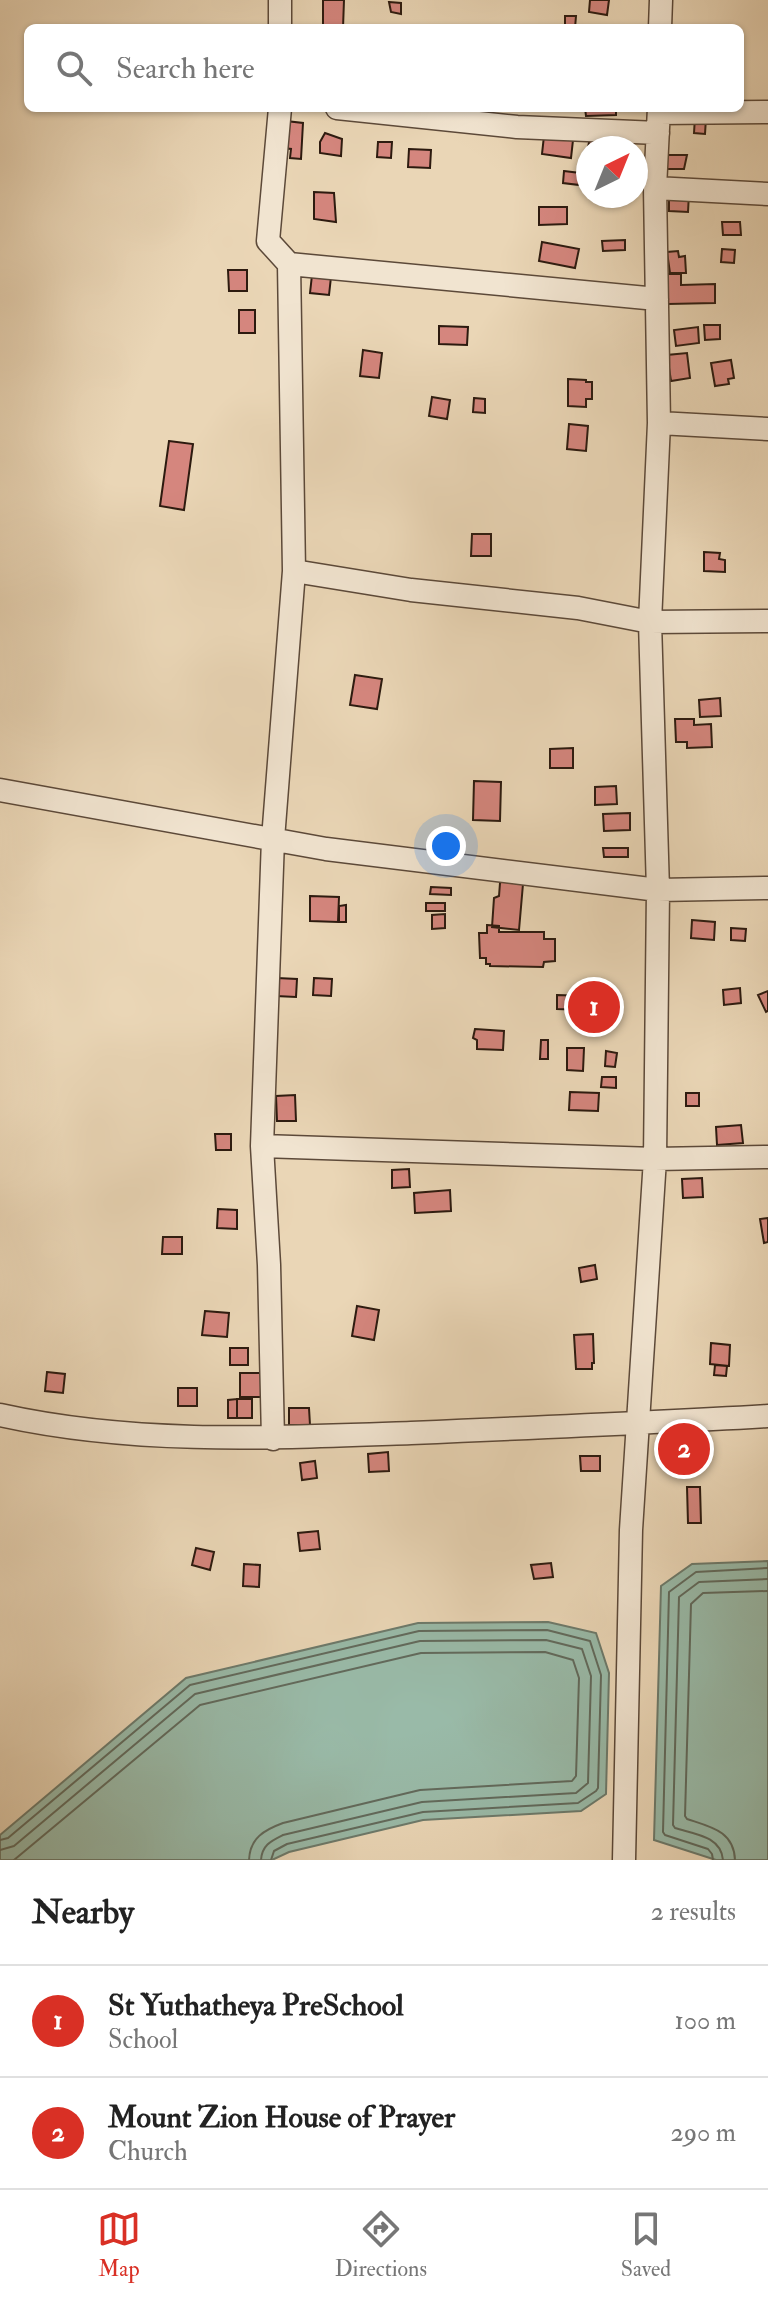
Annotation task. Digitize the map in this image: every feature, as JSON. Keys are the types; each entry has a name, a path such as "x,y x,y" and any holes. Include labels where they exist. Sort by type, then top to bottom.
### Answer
{"street":[{"path":"280,0 280,24"},
{"path":"660,24 661,0"},
{"path":"273,1439 269,1265 262,1146 273,839 294,571 289,264 268,241 280,112"},
{"path":"375,112 517,127 768,112"},
{"path":"624,1860 631,1530 655,1159 658,890 650,622 659,423 655,188 659,118"},
{"path":"655,188 768,194"},
{"path":"289,264 657,299"},
{"path":"659,423 768,429"},
{"path":"294,571 411,590 578,608 650,622 768,621"},
{"path":"0,790 326,849 658,890 768,888"},
{"path":"262,1146 655,1159 768,1157"},
{"path":"0,1415 33,1422 159,1437 273,1439 768,1416"}],"water":[{"path":"768,1561 768,1860 716,1860 654,1840 661,1586 692,1564"},
{"path":"548,1622 596,1633 609,1673 606,1794 581,1811 423,1820 289,1852 272,1860 0,1860 0,1835 186,1678 418,1623"}],"building":[{"path":"323,0 344,0 343,24 323,24"},
{"path":"590,0 609,0 607,15 589,12"},
{"path":"389,2 401,3 401,14 391,12"},
{"path":"565,16 576,16 575,24 565,24"},
{"path":"586,112 616,112 616,115 586,116"},
{"path":"695,117 706,118 705,134 694,133"},
{"path":"277,120 303,123 301,159 290,158 291,149 274,147"},
{"path":"325,133 342,139 341,156 320,153 320,142"},
{"path":"544,136 573,140 571,158 542,154"},
{"path":"378,142 392,142 391,158 377,157"},
{"path":"409,149 431,150 430,168 408,167"},
{"path":"666,155 687,155 684,169 666,169"},
{"path":"564,171 576,172 576,185 563,183"},
{"path":"314,192 334,193 336,222 314,219"},
{"path":"669,193 689,193 688,212 669,211"},
{"path":"539,207 567,207 567,224 539,225"},
{"path":"722,222 740,222 741,235 723,235"},
{"path":"625,240 625,250 603,251 602,241"},
{"path":"542,242 579,249 575,268 539,261"},
{"path":"722,249 735,250 734,263 721,262"},
{"path":"678,251 679,257 685,256 686,273 670,273 667,252"},
{"path":"228,270 247,270 247,291 229,291"},
{"path":"667,274 681,274 681,285 715,284 715,303 668,304"},
{"path":"312,275 331,277 329,295 310,293"},
{"path":"239,310 255,310 255,333 239,333"},
{"path":"704,325 720,325 720,339 705,340"},
{"path":"439,326 468,327 467,345 439,344"},
{"path":"698,327 699,343 676,346 674,330"},
{"path":"363,350 382,353 379,378 360,376"},
{"path":"687,353 690,378 671,381 667,355"},
{"path":"731,360 734,378 728,379 729,384 715,386 711,363"},
{"path":"568,379 592,382 592,399 586,399 586,407 568,406"},
{"path":"432,397 450,400 447,419 429,416"},
{"path":"474,398 485,399 485,413 473,412"},
{"path":"569,424 588,426 586,451 567,449"},
{"path":"169,441 193,444 184,510 160,506"},
{"path":"472,534 491,534 491,556 471,556"},
{"path":"704,552 720,553 719,559 725,560 725,572 704,571"},
{"path":"355,675 382,679 377,709 350,705"},
{"path":"720,698 721,716 700,717 699,700"},
{"path":"675,719 694,719 694,725 711,724 712,747 687,748 687,742 676,742"},
{"path":"573,748 573,768 550,768 550,749"},
{"path":"474,781 501,782 500,821 473,820"},
{"path":"616,786 617,804 595,805 595,787"},
{"path":"630,813 630,830 604,831 603,814"},
{"path":"603,848 628,848 628,857 604,857"},
{"path":"503,880 523,884 519,930 492,927 494,898 499,896"},
{"path":"431,887 451,888 451,895 430,894"},
{"path":"310,896 339,897 338,922 310,921"},
{"path":"426,903 445,903 445,911 426,911"},
{"path":"346,905 346,922 339,922 339,906"},
{"path":"445,914 445,928 432,929 432,915"},
{"path":"692,920 715,922 714,940 691,938"},
{"path":"487,925 499,926 499,932 544,932 544,939 555,939 555,961 544,962 543,967 486,964 486,958 480,958 479,933 487,933"},
{"path":"731,928 746,929 745,941 731,940"},
{"path":"277,978 297,979 296,997 276,996"},
{"path":"314,978 332,979 331,996 313,995"},
{"path":"740,988 741,1003 724,1005 723,990"},
{"path":"768,991 768,1011 766,1012 758,995"},
{"path":"557,995 586,996 585,1010 557,1009"},
{"path":"475,1029 504,1031 503,1050 477,1049 477,1040 473,1038"},
{"path":"541,1040 548,1040 548,1059 540,1059"},
{"path":"567,1048 584,1048 583,1071 567,1070"},
{"path":"606,1051 617,1053 615,1067 605,1066"},
{"path":"602,1077 616,1077 616,1088 601,1087"},
{"path":"570,1092 599,1093 598,1111 569,1110"},
{"path":"686,1093 699,1093 699,1106 686,1106"},
{"path":"295,1095 296,1121 277,1121 276,1096"},
{"path":"741,1125 743,1143 717,1145 716,1127"},
{"path":"215,1134 231,1134 231,1150 216,1150"},
{"path":"409,1169 410,1187 392,1188 392,1170"},
{"path":"702,1178 703,1197 683,1198 682,1179"},
{"path":"450,1190 451,1211 415,1213 414,1193"},
{"path":"218,1209 237,1210 237,1229 217,1228"},
{"path":"768,1218 768,1242 764,1243 760,1219"},
{"path":"163,1237 182,1237 182,1254 162,1254"},
{"path":"595,1265 597,1279 581,1282 579,1268"},
{"path":"357,1306 379,1310 374,1340 352,1336"},
{"path":"205,1311 229,1313 227,1337 202,1335"},
{"path":"593,1334 592,1369 576,1369 574,1335"},
{"path":"711,1343 730,1345 729,1366 710,1364"},
{"path":"230,1348 248,1348 248,1365 230,1365"},
{"path":"715,1365 727,1366 726,1376 714,1375"},
{"path":"47,1372 65,1374 63,1393 45,1391"},
{"path":"240,1373 262,1373 263,1397 240,1397"},
{"path":"178,1388 197,1388 197,1406 178,1406"},
{"path":"237,1399 252,1399 252,1418 237,1418"},
{"path":"237,1399 237,1418 228,1418 228,1400"},
{"path":"289,1408 309,1408 310,1425 289,1425"},
{"path":"388,1452 389,1471 369,1472 368,1454"},
{"path":"580,1456 600,1456 600,1471 581,1471"},
{"path":"315,1461 317,1478 302,1480 300,1463"},
{"path":"687,1487 700,1487 701,1523 688,1523"},
{"path":"318,1531 320,1549 300,1551 298,1533"},
{"path":"196,1548 214,1552 210,1570 192,1565"},
{"path":"551,1563 553,1577 534,1579 531,1565"},
{"path":"244,1564 260,1565 259,1587 243,1586"}],"place":[{"name":"St Yuthatheya PreSchool","path":"594,1007"},
{"name":"Mount Zion House of Prayer","path":"684,1449"}]}
